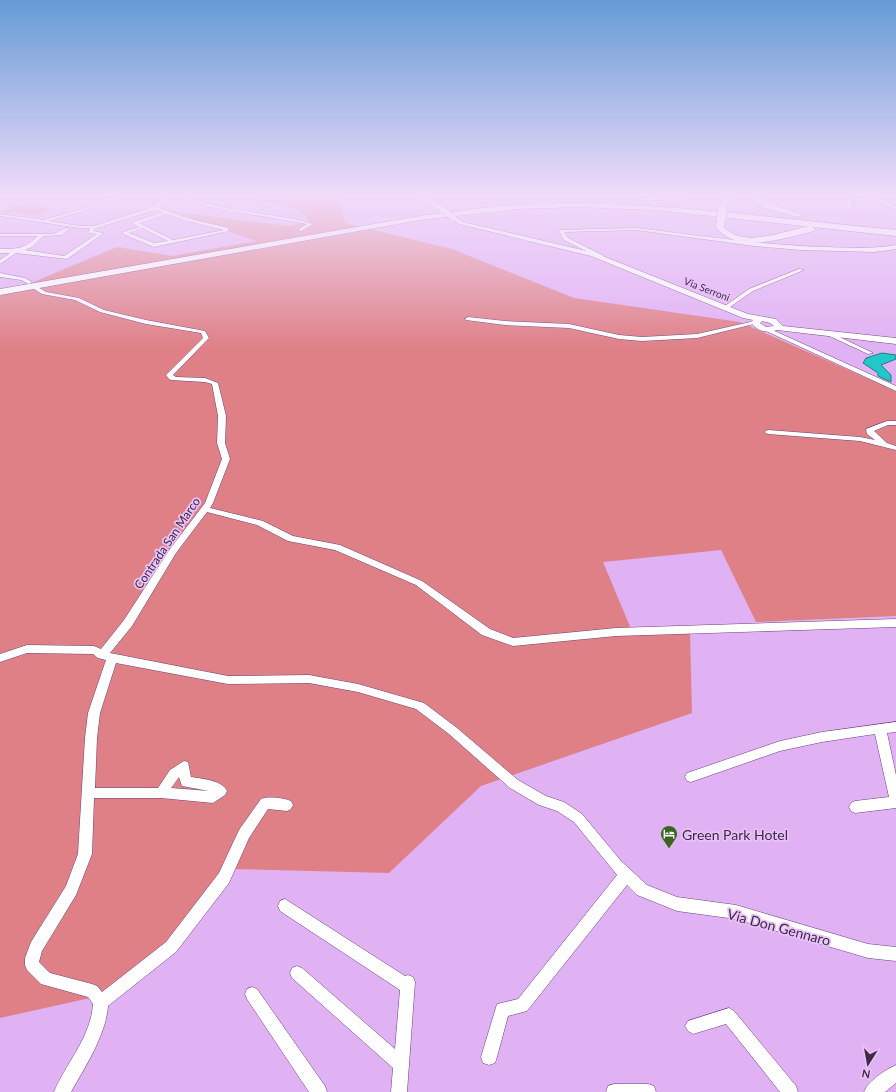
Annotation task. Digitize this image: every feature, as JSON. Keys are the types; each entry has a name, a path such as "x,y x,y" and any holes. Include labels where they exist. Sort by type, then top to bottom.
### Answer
{"highway":[{"path":"0,291 254,246"}],"main road":[{"name":"Via Serroni","path":"561,246 592,253 724,308 766,329 793,328 896,341"},
{"name":"Via Serroni","path":"754,322 773,321 777,328"}],"street":[{"path":"0,262 17,251 30,246"},
{"path":"0,251 17,251 65,258 81,246"},
{"path":"579,246 592,253"},
{"path":"777,246 874,250 896,247"},
{"path":"724,308 751,290 801,270"},
{"path":"0,275 24,279 29,282"},
{"name":"Contrada San Marco","path":"36,288 44,293 77,300 102,311 146,322 203,332 206,338 169,375 171,378 177,379 210,380 215,383 218,390 222,416 221,443 226,459 209,503 173,551 107,656"},
{"path":"468,319 505,323 569,326 619,337 642,339 697,336 754,322"},
{"path":"777,328 896,389"},
{"path":"825,332 870,353"},
{"path":"884,445 870,432 870,429 887,423 896,423"},
{"path":"768,432 860,439 896,448"},
{"path":"205,508 260,523 291,539 337,547 419,583 486,632 513,642 616,632 896,623"},
{"name":"Via Don Gennaro","path":"0,658 27,649 94,650 107,656 228,680 309,679 358,688 420,706 453,731 514,784 543,801 560,806 578,818 626,876 642,890 677,904 736,912 868,951 896,954"},
{"path":"62,1092 89,1043 100,1015 101,1002 92,991 46,979 32,966 32,958 36,947 71,890 85,854 91,738 94,713 107,656"},
{"path":"691,777 780,746 822,737 896,727"},
{"path":"855,807 896,802 880,729"},
{"path":"89,793 161,793"},
{"path":"101,1002 171,947 224,878 244,834 265,803 287,805"},
{"path":"489,1057 502,1009 522,1006 626,876"},
{"path":"285,906 408,984 399,1092"},
{"path":"297,973 401,1065"},
{"path":"252,994 319,1092"},
{"path":"693,1026 729,1016 790,1092"},
{"path":"872,1092 896,1073"},
{"path":"614,1092 648,1092"}],"shaded area":[{"path":"228,246 439,246 452,249 574,298 740,322 896,391 896,616 756,622 721,550 603,562 631,629 690,632 692,713 481,786 389,873 232,869 126,990 0,1018 0,296 117,247 172,256"}],"building":[{"path":"882,353 896,355 896,359 881,365 891,375 891,382 878,376 878,373 863,363 866,358"}],"place":[{"name":"Green Park Hotel","path":"669,849"}]}
